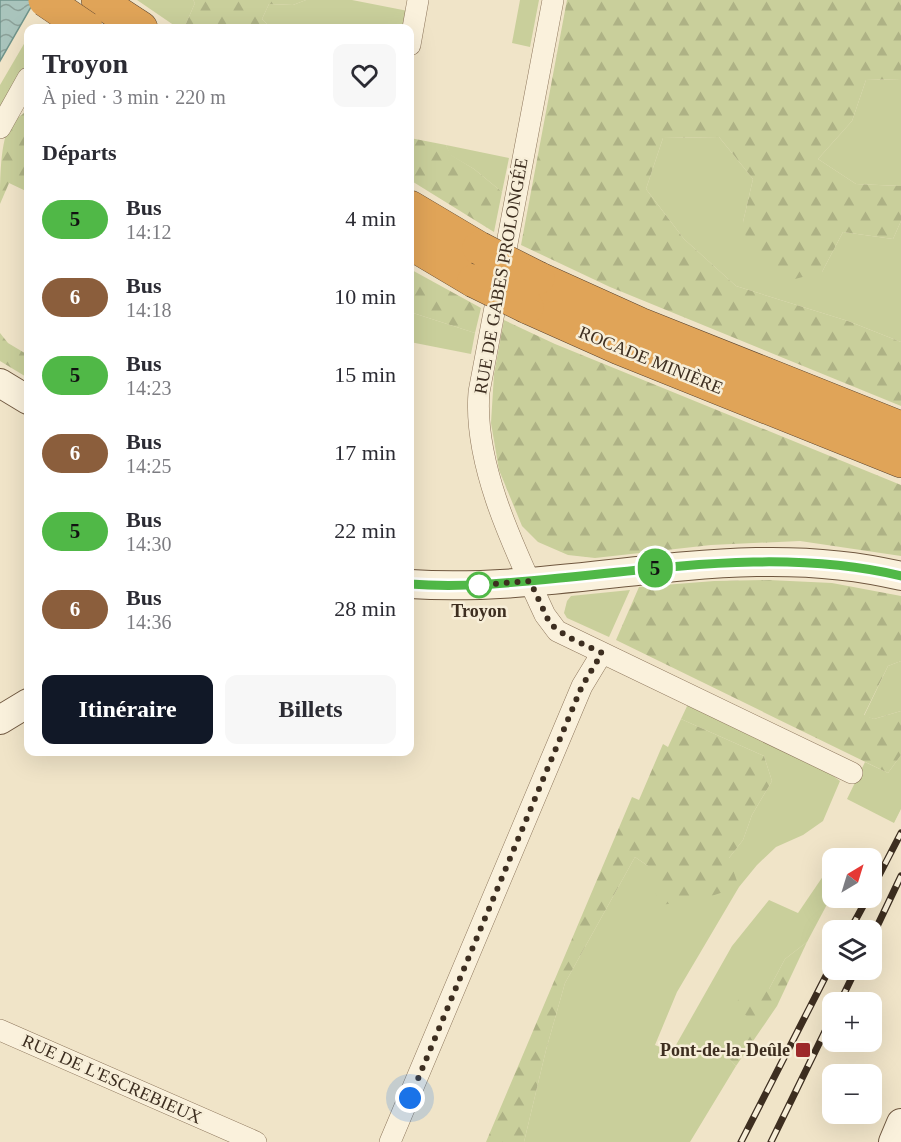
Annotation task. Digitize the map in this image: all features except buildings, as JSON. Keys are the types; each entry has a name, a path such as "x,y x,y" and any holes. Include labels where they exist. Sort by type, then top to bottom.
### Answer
{"highway":[{"path":"45,0 80,24"},
{"path":"98,0 135,24"},
{"path":"414,209 479,248 532,292"},
{"name":"ROCADE MINIÈRE","path":"414,245 474,281 532,292 640,324 901,428"},
{"name":"ROCADE MINIÈRE","path":"532,292 619,348 901,461"}],"main road":[{"path":"0,383 24,398"},
{"path":"414,584 480,585 678,566 777,562 825,564 901,576"},
{"path":"0,720 24,705"},
{"path":"893,1142 901,1123"}],"street":[{"path":"58,24 72,0"},
{"path":"414,24 418,0"},
{"name":"RUE DE GABES PROLONGÉE","path":"553,0 481,376 478,405 480,440 490,480 530,581 550,624 568,637 852,773"},
{"path":"0,128 24,85"},
{"path":"390,1142 582,686 602,653"},
{"name":"RUE DE L'ESCREBIEUX","path":"0,1030 256,1142"}],"green space":[{"path":"137,0 193,0 195,3 186,24 172,24"},
{"path":"193,0 306,0 293,5 269,4 262,19 267,24 186,24 195,3"},
{"path":"306,0 352,0 408,11 405,24 267,24 262,19 269,4 293,5"},
{"path":"520,0 539,0 530,47 512,43"},
{"path":"567,0 901,0 901,79 866,80 852,121 818,159 856,184 901,186 901,221 893,239 843,232 822,272 791,280 749,255 743,222 753,179 719,137 663,138 646,189 684,239 736,286 848,321 901,342 901,406 610,287 521,245"},
{"path":"24,44 24,71 0,116 0,85"},
{"path":"901,79 901,186 856,184 818,159 852,121 866,80"},
{"path":"24,113 24,190 9,183 0,204 1,161 7,130 11,123"},
{"path":"719,137 753,179 743,222 822,272 843,232 893,239 901,221 901,342 848,321 736,286 684,239 646,189 663,138"},
{"path":"414,139 446,145 451,155 474,169 502,192 494,232 414,182"},
{"path":"446,145 509,158 502,192 474,169 450,155"},
{"path":"414,271 481,308 475,333 414,313"},
{"path":"414,313 475,333 471,354 414,343"},
{"path":"504,320 555,344 901,485 901,556 800,541 711,545 595,558 568,555 538,542 522,526 499,470 491,423 494,374"},
{"path":"0,333 8,343 24,353 24,376 0,361"},
{"path":"769,580 832,583 901,596 901,661 888,666 864,715 874,719 901,711 901,755 888,773 616,640 639,587 714,581"},
{"path":"630,590 609,637 567,618 564,613 571,596"},
{"path":"901,661 901,711 874,719 864,716 888,666"},
{"path":"689,702 814,762 840,781 823,821 803,835 776,847 739,887 677,992 655,1045 672,1052 732,946 769,900 798,913 822,878 822,908 825,908 807,942 785,959 727,1056 736,1066 690,1142 524,1142 565,983 635,857 648,866 729,858 743,840 752,815 772,781 764,756 681,719"},
{"path":"681,719 764,756 772,781 752,815 743,840 729,858 739,887 696,901 659,905 648,866 635,857 565,983 524,1142 486,1142 632,797 639,800 663,744 668,747"},
{"path":"901,755 901,809 894,823 847,799 865,762 888,773"},
{"path":"807,942 777,1006 736,1066 727,1056 749,1018 735,1006 745,987 769,989 785,959"}],"water":[{"path":"0,0 35,0 0,61"}],"railway":[{"path":"882,870 901,833"},
{"path":"880,920 901,876"},
{"path":"855,920 862,908"},
{"path":"741,1142 824,980"},
{"path":"845,992 851,980"},
{"path":"771,1142 822,1037"}],"bus line":[{"name":"5","path":"414,584 480,585 732,562 801,562 901,576"}],"place":[{"name":"Troyon","path":"479,585"},
{"name":"Pont-de-la-Deûle","path":"803,1050"}],"route":[{"path":"410,1098 582,686 602,653 557,631 544,615 530,581 479,585"}]}
